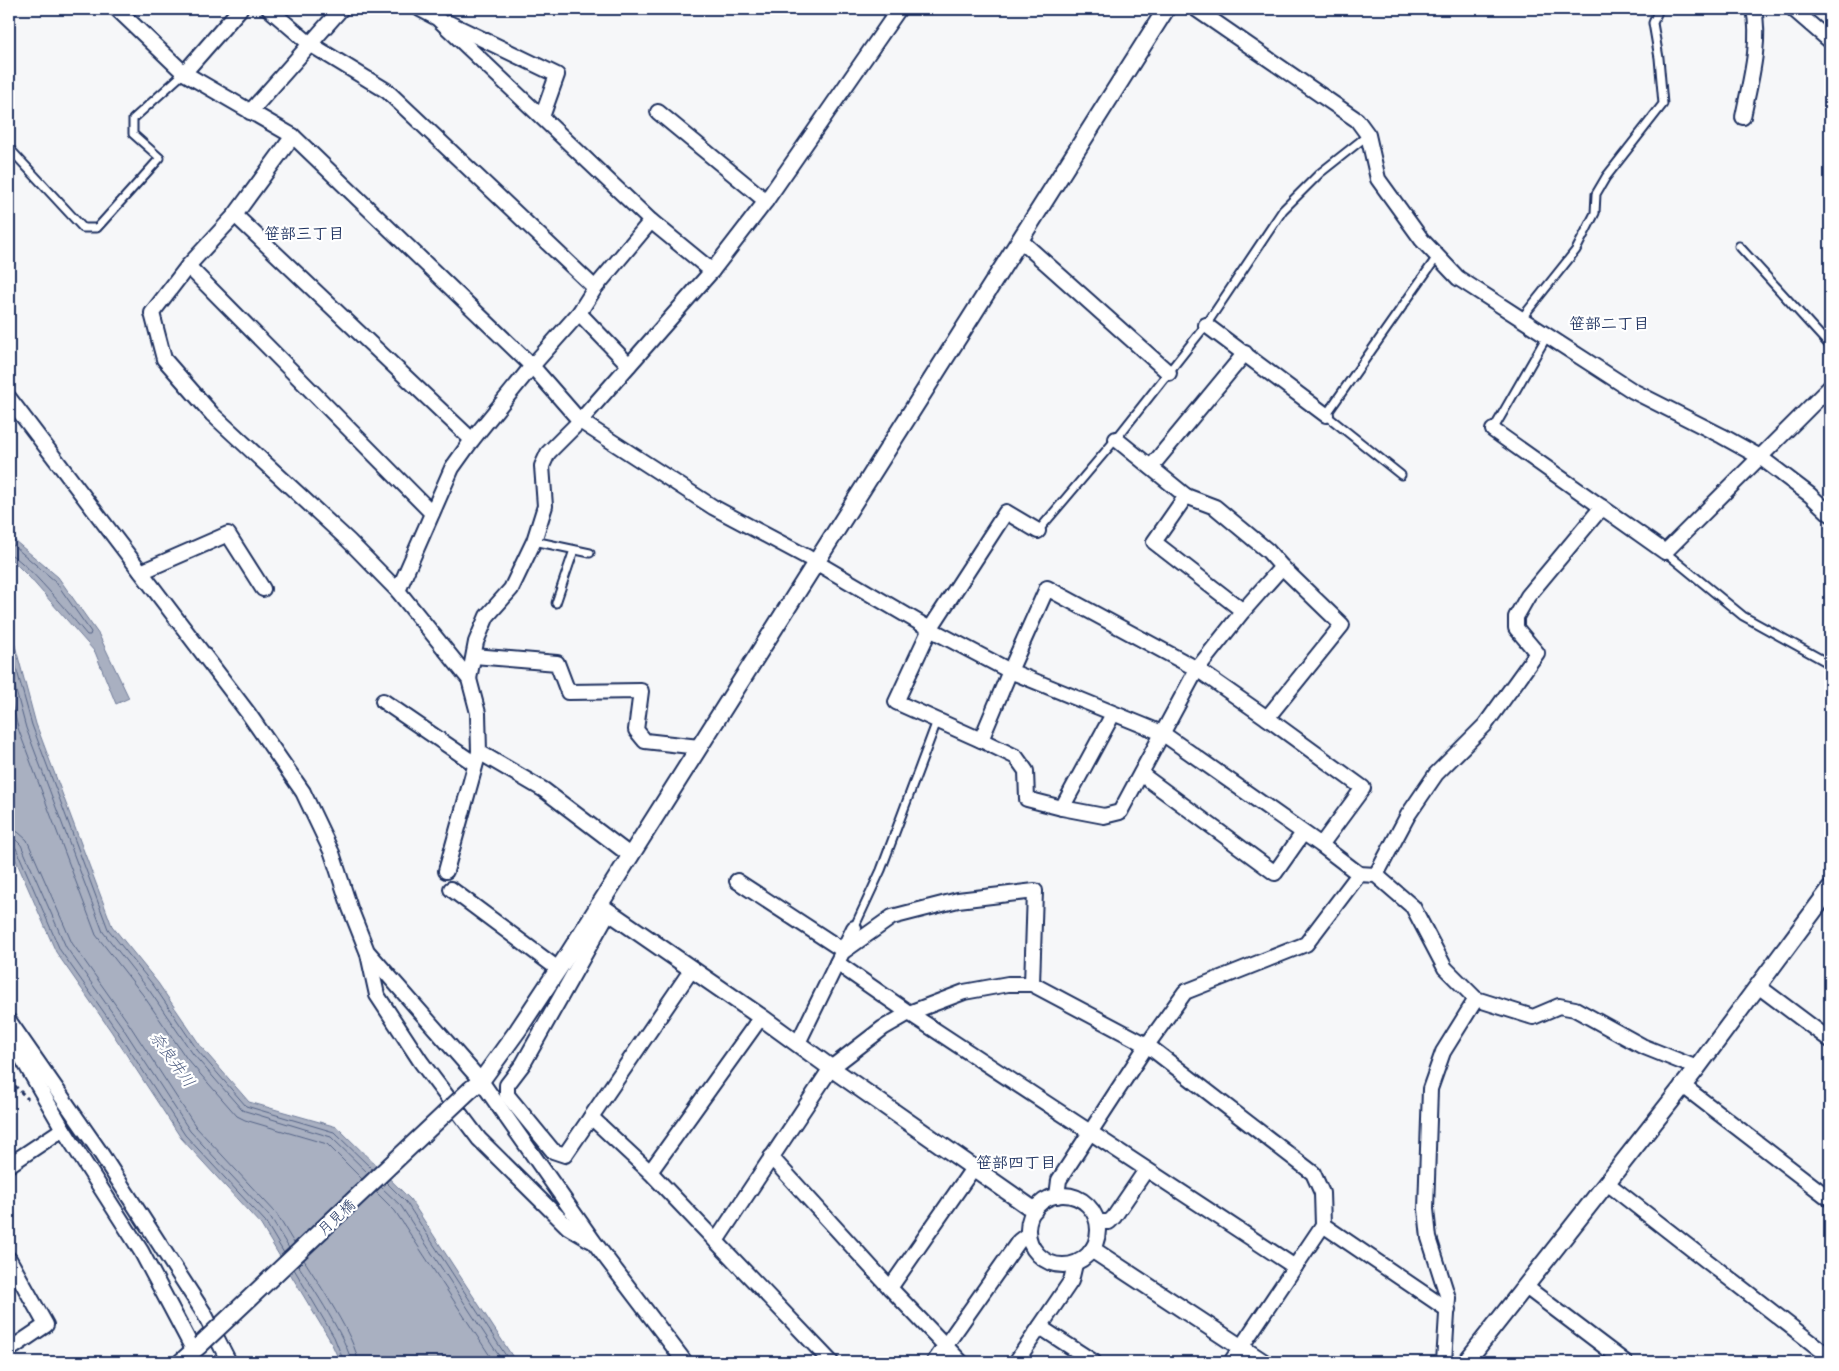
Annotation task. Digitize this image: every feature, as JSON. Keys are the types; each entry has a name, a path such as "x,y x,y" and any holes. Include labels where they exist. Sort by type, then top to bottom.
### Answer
{"street":[{"path":"117,9 184,73 293,136 532,366 580,420 713,507 816,563 930,629 1010,670 1162,733 1303,832 1359,874 1376,875 1413,907 1445,968 1476,999 1533,1017 1559,1006 1575,1009 1642,1046 1697,1068"},
{"path":"184,73 240,9"},
{"path":"268,9 310,44 387,91 595,288"},
{"path":"250,112 341,9"},
{"path":"420,9 557,76 542,117"},
{"path":"469,678 476,642 487,616 511,589 534,541 545,506 542,466 548,453 580,420 712,271 766,201 899,9"},
{"name":"月見橋","path":"181,1362 198,1352 476,1085 518,1030 558,969 604,908 631,856 699,747 1166,9"},
{"path":"1196,9 1357,120 1368,135 1378,179 1422,240 1458,278 1633,391 1722,436 1760,458 1810,495 1830,514"},
{"path":"1743,117 1754,62 1757,23 1754,9"},
{"path":"1793,9 1830,41"},
{"path":"437,18 651,221 712,271"},
{"path":"658,112 766,201"},
{"path":"293,136 235,215 188,266 152,313 164,359 212,414 349,541 398,591 469,678 478,713 477,758 446,871"},
{"path":"235,215 472,440"},
{"path":"398,591 452,468 472,440 532,366 579,313 595,288 651,221"},
{"path":"1020,240 1168,373"},
{"path":"188,266 432,513"},
{"path":"579,313 629,365"},
{"path":"1206,325 1326,415"},
{"path":"1151,467 1245,354"},
{"path":"1494,430 1665,552 1830,387"},
{"path":"9,398 248,713 302,792 332,853 350,908 367,951 377,995 421,1062 479,1139 568,1227 594,1242"},
{"path":"1116,439 1186,496 1215,507 1268,551 1282,567 1342,624 1267,718"},
{"path":"1186,496 1154,542 1244,611"},
{"path":"1376,875 1408,814 1436,774 1485,725 1538,653 1516,628 1516,617 1528,596 1602,507"},
{"path":"1038,531 1006,512 930,629 896,702 1016,757 1026,771 1027,799 1104,816 1120,812 1197,669 1282,567"},
{"path":"141,572 228,534 263,589"},
{"path":"981,740 1047,588 1197,669 1363,788 1320,845"},
{"path":"474,656 557,663 568,692 641,691 636,730 645,741 699,747"},
{"path":"383,701 477,758 544,790 631,856"},
{"path":"1062,808 1113,714"},
{"path":"1140,774 1275,873 1303,832"},
{"path":"1056,1196 1059,1180 1147,1045 1185,992 1306,944 1359,874"},
{"path":"737,881 840,957 909,1013 1295,1267"},
{"path":"451,889 558,969"},
{"path":"1466,1362 1697,1068 1830,889"},
{"path":"840,957 892,916 958,900 1035,891 1032,984"},
{"path":"692,969 564,1155 553,1151 507,1095 507,1085 523,1064 604,908 692,969 761,1017 798,1043 830,1068 1034,1210"},
{"path":"798,1043 854,928"},
{"path":"367,951 476,1085 685,1362"},
{"path":"716,1241 830,1068 883,1028 909,1013 964,992 1008,984 1032,984 1147,1045 1312,1173 1322,1193 1323,1225 1231,1362"},
{"path":"1758,986 1830,1040"},
{"path":"1444,1362 1448,1298 1429,1238 1426,1209 1430,1089 1443,1052 1476,999"},
{"path":"650,1172 761,1017"},
{"path":"9,1021 100,1152 204,1313 229,1362"},
{"path":"9,1031 11,1039 63,1128 141,1251 198,1352"},
{"path":"1682,1085 1830,1200"},
{"path":"591,1117 650,1172 831,1362"},
{"path":"9,1165 63,1128"},
{"path":"771,1157 890,1288 961,1362"},
{"path":"890,1288 974,1168"},
{"path":"1098,1222 1109,1222 1114,1217 1146,1170"},
{"path":"1607,1183 1830,1357"},
{"path":"1067,1195 1077,1199 1093,1212 1098,1222 1097,1241 1093,1250 1075,1264 1064,1266 1054,1264 1034,1250 1028,1234 1028,1226 1034,1210 1040,1203 1056,1196 1067,1195"},
{"path":"1323,1225 1448,1310"},
{"path":"934,1362 1019,1241 1028,1234"},
{"path":"1093,1250 1263,1362"},
{"path":"9,1259 46,1325 9,1350"},
{"path":"1016,1362 1071,1281 1075,1264"},
{"path":"1526,1287 1625,1362"},
{"path":"1040,1328 1094,1362"}],"lane":[{"path":"1521,320 1576,250 1595,213 1596,194 1606,177 1664,104 1653,24 1659,9"},
{"path":"9,148 83,228 97,228 160,158 133,134 132,119 184,73"},
{"path":"1038,531 1116,439 1206,325 1283,210 1320,173 1368,135"},
{"path":"1739,246 1830,346"},
{"path":"1401,475 1326,415 1437,256"},
{"path":"1494,430 1547,336"},
{"path":"534,541 590,553"},
{"path":"556,603 574,550"},
{"path":"1665,552 1743,616 1830,664"},
{"path":"854,928 881,870 937,721"}],"water":[{"path":"9,536 58,577 99,635 129,698 116,704 95,652 9,557"},
{"name":"奈良井川","path":"9,623 36,724 112,926 158,983 202,1048 249,1102 337,1127 410,1199 516,1362 340,1362 330,1340 261,1225 181,1138 111,1031 56,952 11,849 9,838"}],"district":[{"name":"笹部三丁目","path":"304,233"},
{"name":"笹部二丁目","path":"1609,323"},
{"name":"笹部四丁目","path":"1016,1162"}]}
